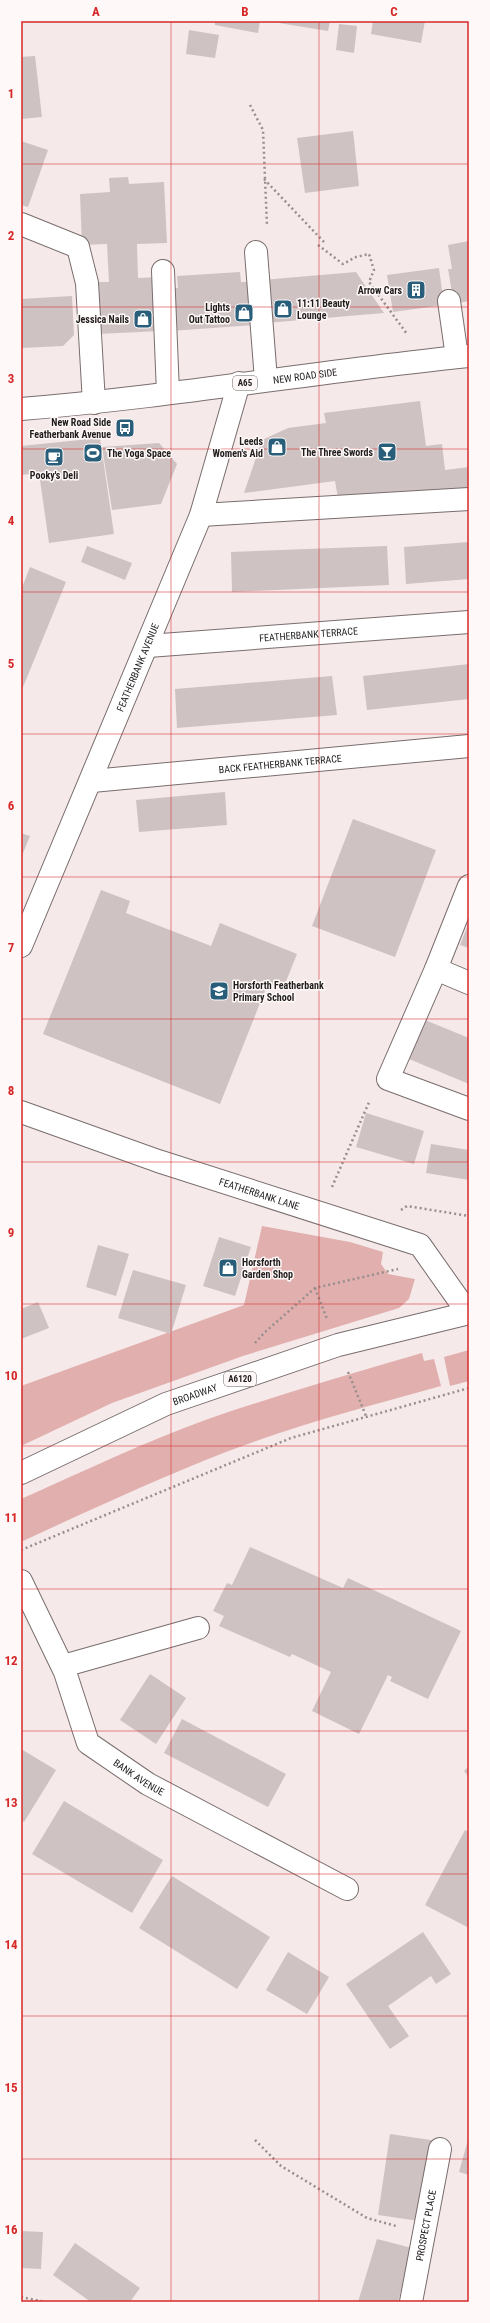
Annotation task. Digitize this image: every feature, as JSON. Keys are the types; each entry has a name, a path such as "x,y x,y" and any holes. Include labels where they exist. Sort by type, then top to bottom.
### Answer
{"main road":[{"path":"21,224 78,248 87,283 94,403"},
{"path":"261,243 266,380"},
{"path":"163,271 168,393"},
{"path":"449,301 463,356"},
{"name":"NEW ROAD SIDE","path":"21,409 94,403 239,383 463,356"},
{"name":"FEATHERBANK AVENUE","path":"21,946 92,781 201,515 239,383"},
{"path":"201,515 469,499"},
{"name":"FEATHERBANK TERRACE","path":"148,646 469,622"},
{"name":"BACK FEATHERBANK TERRACE","path":"92,781 469,746"},
{"path":"469,886 436,969 388,1079 469,1109"},
{"path":"436,969 469,983"},
{"name":"FEATHERBANK LANE","path":"21,1112 158,1161 420,1245 469,1313"},
{"name":"BROADWAY","path":"21,1474 166,1404 338,1345 469,1313"},
{"name":"BANK AVENUE","path":"21,1581 63,1666 88,1743 148,1784 347,1889"},
{"path":"63,1666 198,1628"},
{"name":"PROSPECT PLACE","path":"411,2302 440,2149"}],"path":[{"path":"250,105 263,130 264,179 261,243"},
{"path":"264,179 324,242"},
{"path":"318,245 343,264 356,257 369,254 374,270 369,282 428,360"},
{"path":"321,1213 372,1094 388,1079"},
{"path":"254,1345 264,1333 315,1288 433,1261"},
{"path":"21,1550 291,1438 469,1388"},
{"path":"255,2140 281,2166 367,2218 378,2223 424,2232"},
{"path":"21,2297 45,2302"}],"shaded area":[{"path":"262,1226 350,1242 383,1252 381,1264 388,1274 415,1279 409,1299 399,1308 243,1356 112,1403 21,1446 21,1386 244,1305"},
{"path":"469,1350 469,1381 450,1386 444,1357"},
{"path":"422,1353 424,1361 434,1359 441,1386 252,1442 200,1462 98,1506 23,1541 21,1536 21,1499 137,1447 208,1419 287,1393"}],"building":[{"path":"215,21 260,21 258,33 215,25"},
{"path":"280,21 330,21 328,31 279,23"},
{"path":"373,21 425,21 421,43 371,34"},
{"path":"339,24 357,26 354,53 336,50"},
{"path":"189,30 219,35 215,58 186,54"},
{"path":"35,56 42,117 21,119 21,57"},
{"path":"353,131 359,186 305,193 297,138"},
{"path":"21,141 48,150 28,207 21,205"},
{"path":"128,177 129,184 164,182 167,243 137,244 138,278 159,277 161,331 97,334 94,282 109,282 107,244 82,245 80,194 110,192 109,178"},
{"path":"469,241 469,301 454,304 448,269 452,269 448,245"},
{"name":"Arrow Cars","path":"439,268 444,305 393,312 387,275"},
{"path":"240,272 241,282 252,282 255,325 170,331 167,289 178,288 177,276"},
{"path":"356,272 384,313 266,323 262,280"},
{"path":"72,296 74,335 63,346 21,348 21,299"},
{"name":"The Three Swords","path":"420,401 426,446 442,444 445,470 469,467 469,488 338,498 335,481 244,493 262,440 288,428 326,423 324,413"},
{"path":"100,438 114,534 49,543 39,473 21,475 21,446"},
{"path":"159,443 177,464 161,504 112,510 102,447"},
{"path":"469,542 469,579 406,584 404,547"},
{"path":"87,546 132,563 125,580 81,562"},
{"path":"387,546 389,585 232,592 231,552"},
{"path":"30,567 66,582 21,692 21,590"},
{"path":"469,664 469,699 367,710 363,676"},
{"path":"332,676 337,715 177,728 175,689"},
{"path":"225,792 227,825 139,832 136,800"},
{"path":"353,819 436,850 395,957 312,926"},
{"path":"21,833 30,836 21,858"},
{"path":"101,890 130,901 126,913 211,946 220,923 297,954 283,989 268,983 220,1104 43,1034"},
{"path":"469,922 469,948 460,945"},
{"path":"425,1020 469,1038 469,1084 409,1059"},
{"path":"366,1113 424,1131 414,1164 356,1147"},
{"path":"431,1144 469,1150 469,1180 426,1173"},
{"path":"219,1237 251,1247 235,1296 203,1286"},
{"path":"98,1245 129,1254 116,1296 86,1287"},
{"path":"133,1270 186,1285 171,1334 118,1318"},
{"path":"38,1302 49,1328 21,1339 21,1309"},
{"path":"250,1547 343,1588 348,1578 461,1631 428,1699 390,1681 392,1677 388,1675 359,1734 312,1711 331,1672 292,1654 290,1657 219,1626 224,1616 213,1611 227,1583 232,1585"},
{"path":"150,1674 186,1698 156,1744 120,1720"},
{"path":"182,1719 286,1774 268,1807 164,1753"},
{"path":"21,1749 56,1770 24,1822 21,1820"},
{"path":"469,1766 469,1777 464,1771"},
{"path":"64,1801 163,1860 132,1913 32,1854"},
{"path":"465,1830 469,1832 469,1928 425,1905"},
{"path":"172,1876 270,1937 237,1989 139,1928"},
{"path":"423,1932 451,1974 436,1984 431,1976 388,2006 409,2036 390,2049 346,1984"},
{"path":"288,1952 329,1977 307,2014 266,1990"},
{"path":"390,2134 431,2140 419,2221 378,2215"},
{"path":"469,2136 469,2175 459,2172"},
{"path":"21,2231 43,2232 41,2269 21,2268"},
{"path":"377,2239 412,2248 398,2302 358,2302"},
{"path":"75,2243 140,2288 130,2302 91,2302 53,2275"}],"place":[{"name":"Arrow Cars","path":"416,290"},
{"name":"11:11 Beauty Lounge","path":"283,309"},
{"name":"Lights Out Tattoo","path":"244,313"},
{"name":"Jessica Nails","path":"143,319"},
{"name":"New Road Side Featherbank Avenue","path":"125,428"},
{"name":"Leeds Women's Aid","path":"277,447"},
{"name":"The Three Swords","path":"387,452"},
{"name":"The Yoga Space","path":"93,453"},
{"name":"Pooky's Deli","path":"54,457"},
{"name":"Horsforth Featherbank Primary School","path":"219,991"},
{"name":"Horsforth Garden Shop","path":"228,1268"}]}
